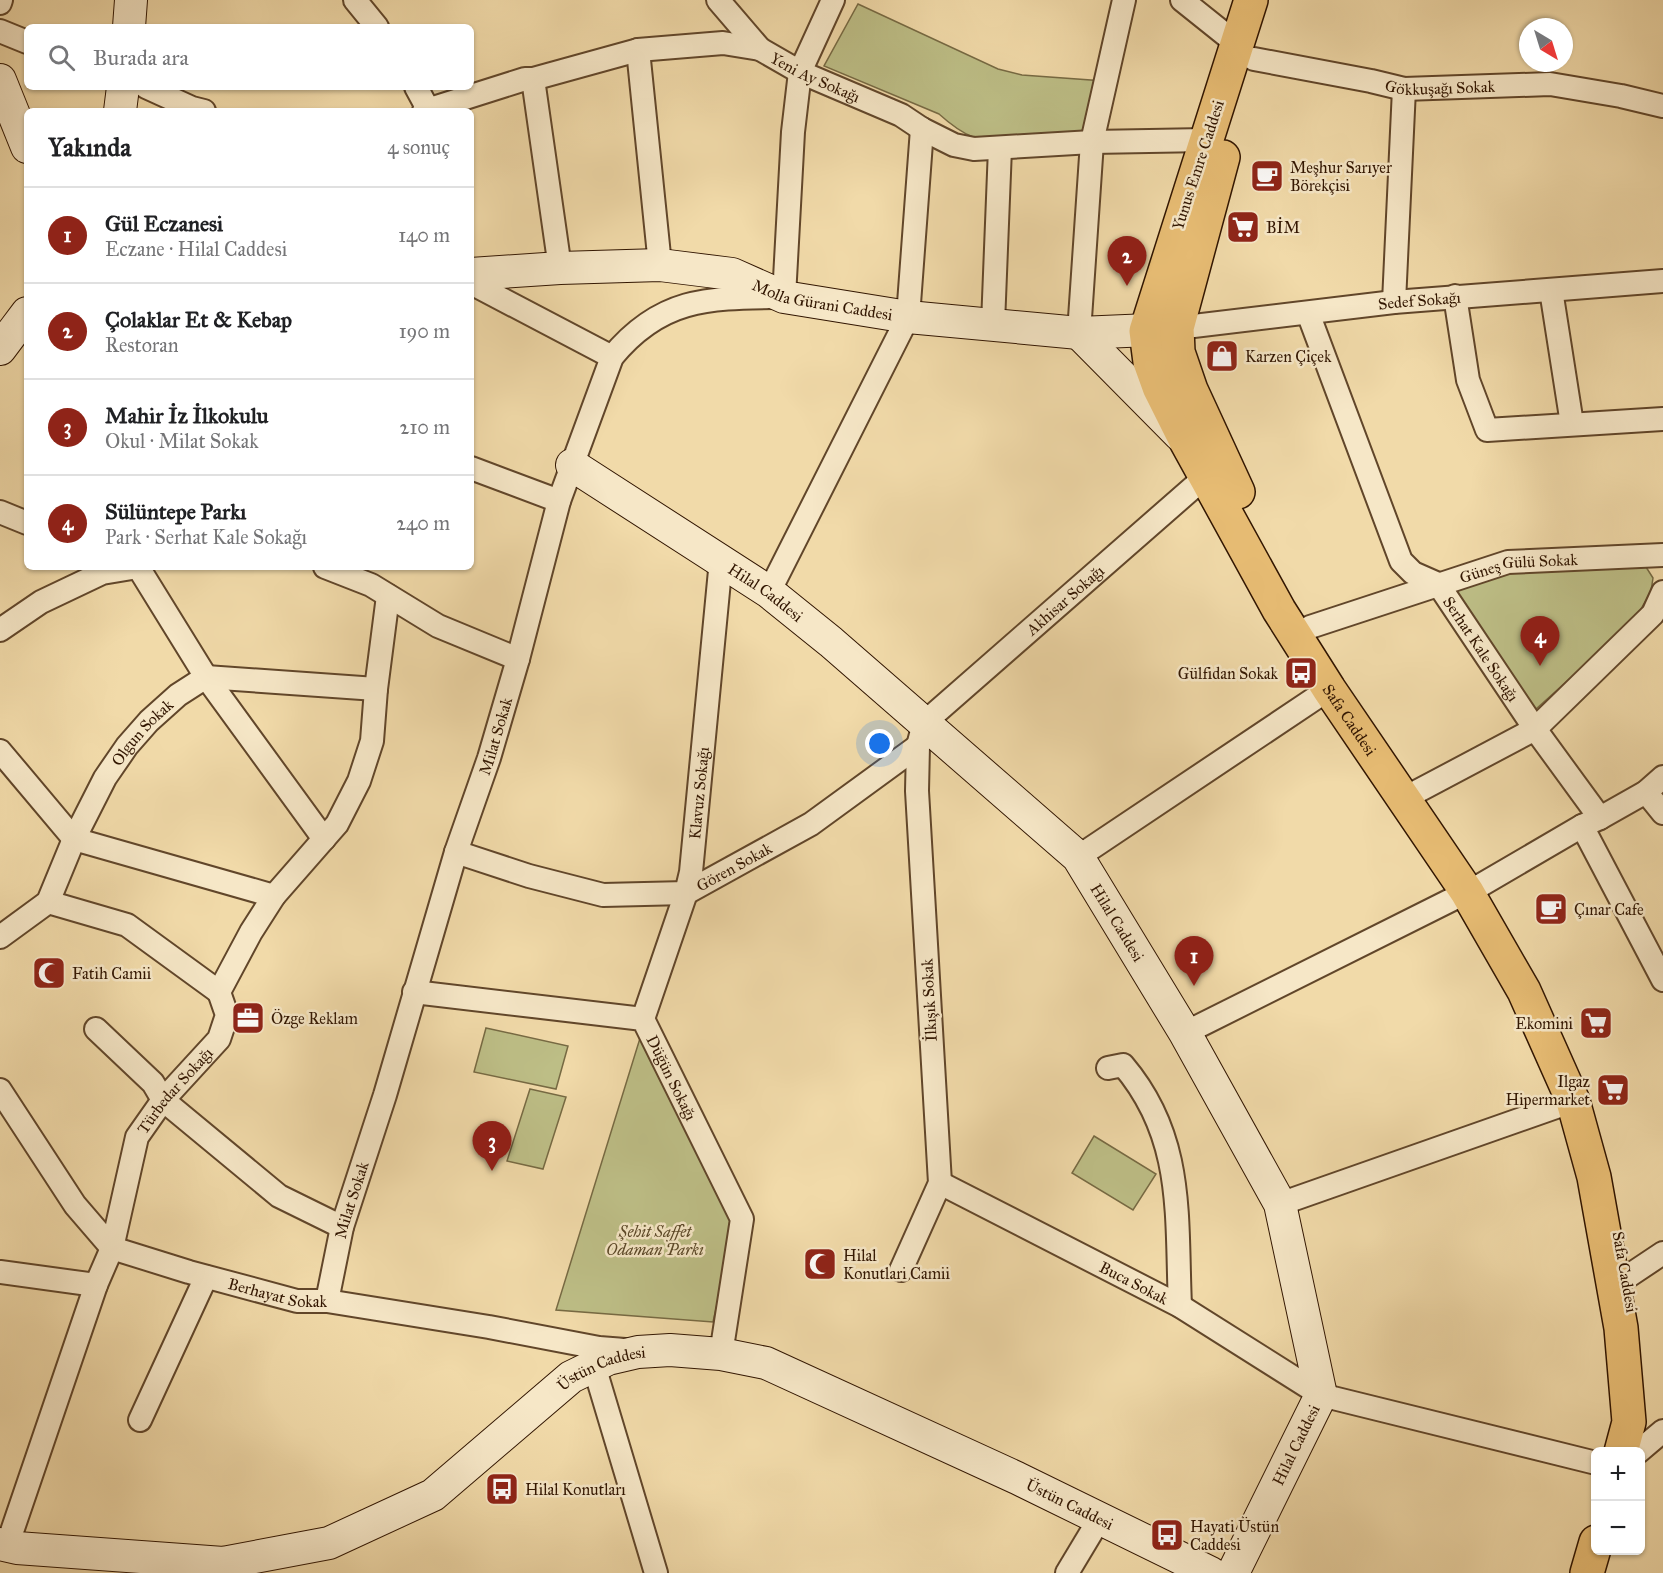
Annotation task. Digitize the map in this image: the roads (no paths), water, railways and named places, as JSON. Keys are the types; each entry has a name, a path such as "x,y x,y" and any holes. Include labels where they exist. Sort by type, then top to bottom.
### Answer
{"main road":[{"name":"Yunus Emre Caddesi","path":"1162,330 1233,122 1246,51 1251,0"},
{"name":"Yunus Emre Caddesi","path":"1162,330 1206,140 1246,51 1273,0"},
{"name":"Safa Caddesi","path":"1162,330 1150,362 1160,387 1205,477 1278,610 1329,689 1474,888"},
{"name":"Safa Caddesi","path":"1162,330 1178,352 1216,447 1283,585 1418,791 1474,888 1580,1098 1604,1164 1627,1277 1645,1388 1646,1411 1640,1447"},
{"name":"Safa Caddesi","path":"1580,1098 1621,1328 1629,1422 1640,1447"},
{"path":"1587,1573 1592,1555"},
{"path":"1599,1573 1605,1555"}],"street":[{"path":"129,24 131,0"},
{"path":"355,0 374,24"},
{"path":"718,0 760,49"},
{"path":"784,297 793,132 800,72 833,0"},
{"path":"1124,0 1092,142 1079,333 1186,441"},
{"path":"1182,0 1246,51"},
{"path":"0,31 24,41"},
{"name":"Yeni Ay Sokağı","path":"437,108 525,79 533,79 638,50 723,43 760,49 800,72 901,115 922,129 954,145 974,149 1092,142 1206,140"},
{"path":"638,50 660,265"},
{"name":"Gökkuşağı Sokak","path":"1246,51 1404,89 1550,84 1663,106"},
{"path":"533,79 560,268"},
{"path":"0,80 24,140"},
{"path":"1394,302 1404,89"},
{"path":"120,108 123,90"},
{"path":"153,90 192,108"},
{"path":"418,90 426,108"},
{"path":"769,592 908,317 922,129"},
{"path":"993,324 1000,148"},
{"name":"Molla Gürani Caddesi","path":"474,274 660,265 732,274 784,297 908,317 1079,333 1162,330"},
{"name":"Sedef Sokağı","path":"1162,330 1455,296 1663,281"},
{"path":"474,284 612,357"},
{"path":"1551,290 1572,424"},
{"path":"1455,296 1468,380 1486,430 1663,419"},
{"name":"Milat Sokak","path":"327,1301 342,1227 385,1095 456,852 489,758 519,659 559,501 612,357 628,338 647,323 672,309 702,302 784,297"},
{"name":"Serhat Kale Sokağı","path":"1308,313 1401,561 1413,573 1438,584 1535,729 1591,822 1663,980"},
{"path":"0,349 24,317"},
{"name":"Hilal Caddesi","path":"572,465 769,592 831,642 921,734 1078,857 1185,1033 1280,1204 1321,1395 1233,1573"},
{"path":"474,469 559,501"},
{"name":"Akhisar Sokağı","path":"921,734 1205,477"},
{"path":"0,512 24,522"},
{"name":"Güneş Gülü Sokak","path":"1310,627 1508,562 1663,555"},
{"name":"Klavuz Sokağı","path":"643,1019 691,872 721,560"},
{"path":"0,630 41,602 97,570"},
{"path":"140,570 206,677 324,839"},
{"path":"333,570 371,585 438,626 519,659"},
{"path":"1418,791 1535,729 1653,614 1663,592"},
{"path":"0,937 48,902 128,925 219,992 251,932 274,896 337,824 359,781 372,741 376,688 388,596"},
{"path":"206,677 376,688"},
{"name":"Olgun Sokak","path":"48,902 74,839 105,778 127,746 149,721 178,695 206,677"},
{"path":"1078,857 1329,689"},
{"name":"Gören Sokak","path":"456,852 529,876 603,896 686,893 811,824 921,734"},
{"name":"İlkışık Sokak","path":"901,1270 940,1183 917,791 921,734"},
{"path":"0,751 74,839 274,896"},
{"path":"1185,1033 1474,888 1646,792 1663,777"},
{"path":"1646,792 1663,813"},
{"name":"Türbedar Sokağı","path":"4,1545 96,1285 112,1248 137,1137 163,1100 219,1039 227,1015 219,992"},
{"name":"Düğün Sokağı","path":"414,992 643,1019 742,1220 721,1354"},
{"path":"96,1029 153,1083 163,1100 279,1196 342,1227"},
{"path":"1108,1068 1123,1065 1133,1076 1152,1107 1166,1141 1174,1175 1180,1306"},
{"path":"0,1090 75,1205 112,1248"},
{"path":"1280,1204 1580,1098"},
{"name":"Buca Sokak","path":"940,1183 1180,1306 1321,1395 1591,1462"},
{"name":"Berhayat Sokak","path":"112,1248 206,1277 297,1301 327,1301 500,1329 599,1348 638,1352"},
{"path":"1627,1277 1663,1252"},
{"path":"0,1272 96,1285"},
{"path":"140,1420 206,1277"},
{"name":"Üstün Caddesi","path":"4,1545 223,1563 329,1544 433,1495 571,1377 608,1359 638,1352 670,1350 721,1354 766,1364 1017,1478 1203,1571"},
{"path":"594,1366 656,1573"},
{"path":"1066,1573 1100,1518"}],"place":[{"name":"Meşhur Sarıyer Börekçisi","path":"1267,176"},
{"name":"BİM","path":"1243,227"},
{"name":"Çolaklar Et & Kebap","path":"1127,286"},
{"name":"Karzen Çiçek","path":"1222,356"},
{"name":"Sülüntepe Parkı","path":"1540,666"},
{"name":"Gülfidan Sokak","path":"1301,673"},
{"name":"Çınar Cafe","path":"1551,909"},
{"name":"Fatih Camii","path":"49,973"},
{"name":"Gül Eczanesi","path":"1194,986"},
{"name":"Özge Reklam","path":"248,1018"},
{"name":"Ekomini","path":"1596,1023"},
{"name":"Ilgaz Hipermarket","path":"1613,1090"},
{"name":"Mahir İz İlkokulu","path":"492,1171"},
{"name":"Hilal Konutlari Camii","path":"820,1264"},
{"name":"Hilal Konutları","path":"502,1489"},
{"name":"Hayati Üstün Caddesi","path":"1167,1535"}],"park label":[{"name":"Şehit Saffet Odaman Parkı","path":"655,1240"}]}
